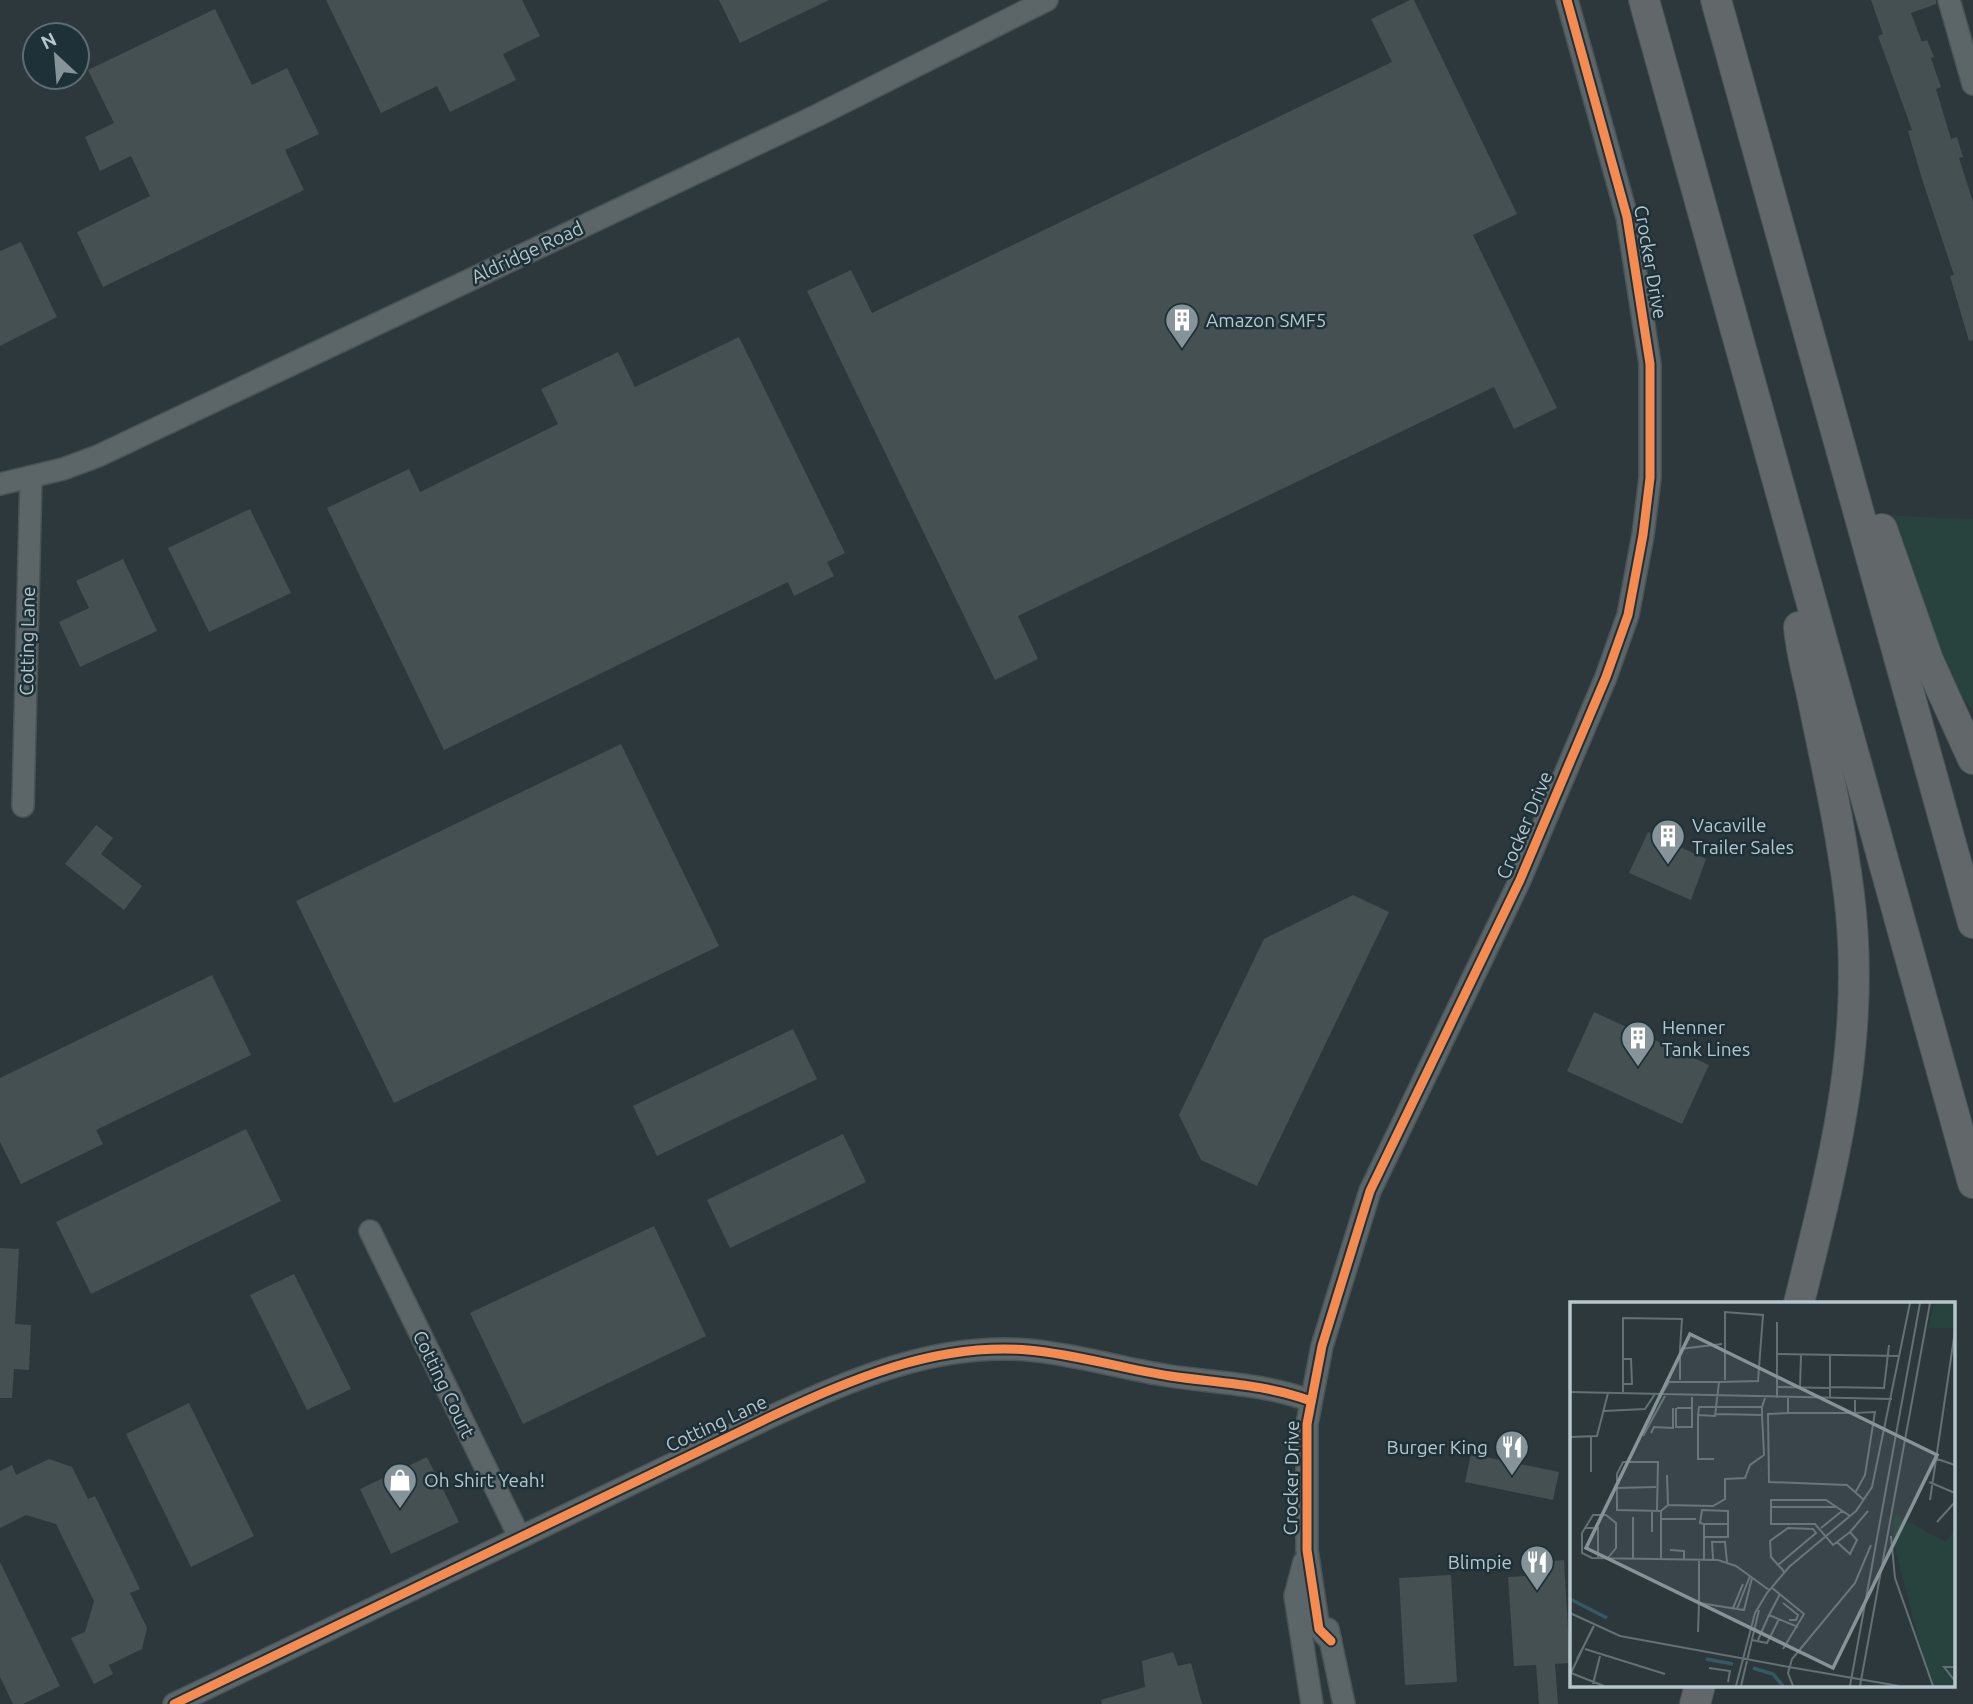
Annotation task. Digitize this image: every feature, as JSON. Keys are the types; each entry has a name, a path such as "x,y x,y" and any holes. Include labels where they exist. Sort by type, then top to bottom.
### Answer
{"highway":[{"path":"1644,0 1797,560 1973,1183"},
{"path":"1716,0 1973,923"},
{"path":"1795,284 1928,660 1973,759"},
{"path":"1797,560 1799,629 1840,833 1849,896 1853,959 1848,1086 1839,1143 1798,1302"},
{"path":"1695,1704 1700,1686"}],"street":[{"name":"Aldridge Road","path":"0,484 63,469 99,456 818,115 1047,0"},
{"name":"Crocker Drive","path":"1312,1704 1295,1596 1307,1550 1307,1424 1322,1346 1370,1191 1520,880 1606,677 1628,615 1643,535 1650,478 1650,364 1627,217 1567,0"},
{"path":"1949,0 1966,33 1973,84"},
{"name":"Cotting Lane","path":"23,806 31,477"},
{"name":"Cotting Court","path":"370,1231 519,1536"},
{"name":"Cotting Lane","path":"174,1704 519,1536 853,1378 952,1352 1028,1350 1170,1376 1278,1389 1311,1401"},
{"name":"Crocker Drive","path":"1307,1550 1320,1579 1344,1704"}],"green space":[{"path":"1881,515 1973,519 1973,710 1961,695"}],"building":[{"path":"326,0 522,0 540,36 503,54 516,80 450,112 437,86 381,113"},
{"path":"719,0 829,0 740,43"},
{"name":"Amazon SMF5","path":"1414,0 1517,214 1473,235 1557,408 1514,429 1494,387 1018,616 1038,659 995,680 807,291 851,270 872,313 1392,62 1371,19"},
{"path":"1871,0 1936,0 1936,4 1911,13 1922,42 1927,40 1934,57 1931,58 1941,87 1936,89 1951,139 1957,137 1963,157 1959,158 1973,202 1973,340 1969,341 1950,276 1954,275 1908,131 1912,130 1878,36 1883,34"},
{"path":"215,9 252,85 287,68 319,134 285,150 304,190 103,287 77,232 150,196 131,156 100,171 85,137 114,123 91,76 91,69"},
{"path":"21,242 57,317 0,346 0,251"},
{"path":"739,337 845,553 827,562 834,576 794,596 788,582 444,750 327,508 409,469 420,492 558,424 541,389 618,352 635,387"},
{"path":"250,509 291,593 209,632 168,548"},
{"path":"123,559 157,631 80,667 59,622 89,608 76,581"},
{"path":"621,744 719,946 394,1103 296,901"},
{"path":"96,825 113,838 101,854 142,886 124,910 65,864"},
{"name":"Vacaville Trailer Sales","path":"1648,832 1706,859 1691,900 1629,873"},
{"path":"1353,895 1389,912 1257,1186 1201,1160 1179,1115 1264,939"},
{"path":"212,975 251,1055 96,1130 103,1144 21,1184 0,1142 0,1078"},
{"name":"Henner Tank Lines","path":"1594,1012 1709,1065 1682,1124 1567,1071"},
{"path":"793,1029 817,1079 657,1156 633,1106"},
{"path":"246,1129 281,1201 91,1294 56,1222"},
{"path":"843,1134 866,1182 730,1248 707,1200"},
{"path":"654,1226 706,1336 523,1424 470,1313"},
{"path":"0,1248 19,1249 15,1324 31,1325 29,1370 14,1369 12,1398 0,1398"},
{"path":"294,1274 351,1389 307,1410 250,1295"},
{"path":"189,1403 254,1536 191,1567 126,1434"},
{"name":"Burger King","path":"1471,1454 1559,1472 1553,1500 1465,1482"},
{"name":"Oh Shirt Yeah!","path":"427,1457 459,1522 391,1554 360,1489"},
{"path":"49,1459 72,1467 88,1499 95,1496 140,1589 130,1593 147,1628 142,1649 109,1665 113,1674 94,1684 71,1638 85,1632 94,1601 56,1524 26,1515 0,1528 0,1471 12,1465 16,1475"},
{"path":"1564,1560 1570,1663 1555,1664 1558,1704 1539,1704 1536,1665 1514,1666 1508,1577 1541,1575 1540,1562"},
{"path":"0,1562 60,1686 23,1704 13,1704 0,1677"},
{"path":"1451,1575 1457,1682 1405,1685 1399,1578"},
{"path":"1173,1652 1178,1666 1191,1663 1202,1704 1102,1704 1101,1700 1145,1687 1142,1661"}],"cycle path":[{"path":"1331,1641 1319,1629 1307,1550 1307,1424 1322,1346 1370,1191 1520,880 1606,677 1628,615 1643,535 1650,478 1650,364 1627,217 1567,0"},
{"path":"174,1704 768,1418 830,1390 926,1358 993,1349 1046,1352 1170,1376 1259,1387 1311,1401"}],"place":[{"name":"Amazon SMF5","path":"1182,350"},
{"name":"Vacaville Trailer Sales","path":"1668,866"},
{"name":"Henner Tank Lines","path":"1638,1068"},
{"name":"Burger King","path":"1512,1477"},
{"name":"Oh Shirt Yeah!","path":"400,1510"},
{"name":"Blimpie","path":"1537,1592"}]}
